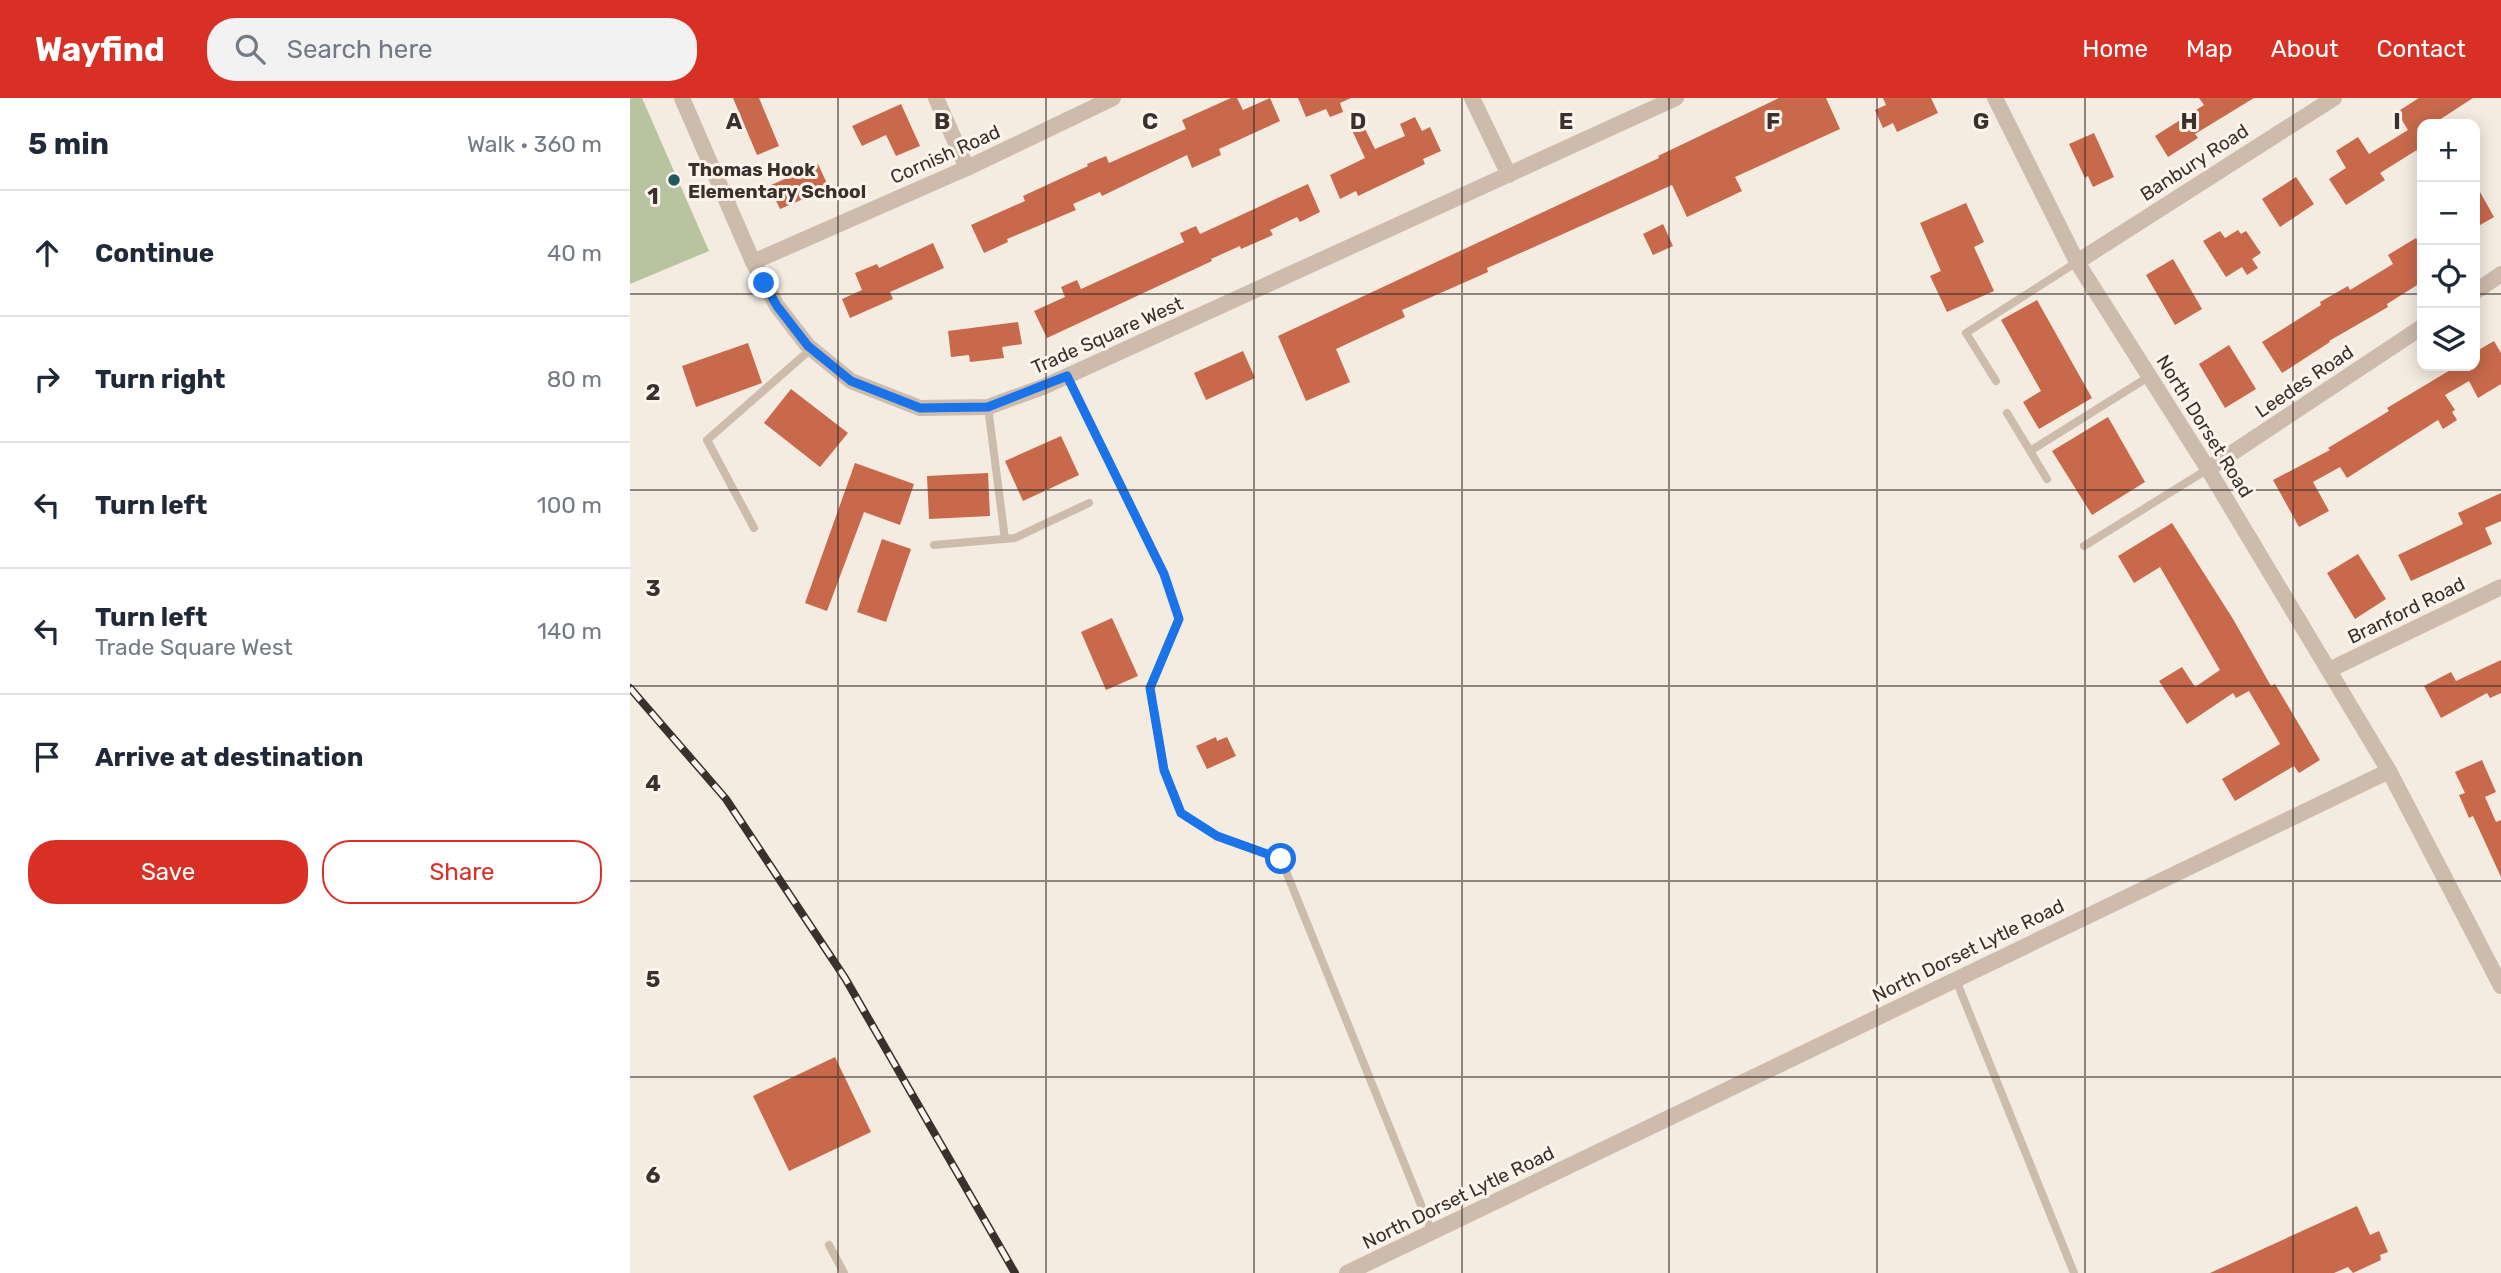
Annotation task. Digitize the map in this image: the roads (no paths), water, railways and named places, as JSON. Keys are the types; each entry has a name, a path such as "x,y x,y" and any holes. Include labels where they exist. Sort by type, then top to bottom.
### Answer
{"street":[{"name":"Trade Square West","path":"682,98 753,262 777,306 811,349 851,381 920,408 988,407 1067,376 1676,98"},
{"path":"936,98 967,168"},
{"name":"Cornish Road","path":"753,262 967,168 1114,98"},
{"path":"1472,98 1509,175"},
{"name":"North Dorset Road","path":"1994,98 2077,262 2208,470 2389,771"},
{"name":"Banbury Road","path":"2077,262 2334,98"},
{"path":"2480,289 2501,274"},
{"name":"Leedes Road","path":"2208,470 2417,330"},
{"name":"Branford Road","path":"2329,670 2501,587"},
{"path":"2389,771 2501,986"},
{"name":"North Dorset Lytle Road","path":"1347,1273 2389,771"}],"lane":[{"path":"1996,381 1966,333 2077,262"},
{"path":"754,528 707,440 811,349"},
{"path":"1067,376 1164,574 1179,619 1150,688 1164,770 1181,813 1217,836 1281,859 1432,1232"},
{"path":"2030,451 2150,376"},
{"path":"988,407 1005,539"},
{"path":"2007,413 2047,479"},
{"path":"2084,547 2208,470"},
{"path":"934,545 1015,538 1089,503"},
{"path":"1956,980 2074,1273"},
{"path":"829,1245 844,1273"}],"railway":[{"path":"630,688 726,799 845,978 1015,1273"}],"place":[{"name":"Thomas Hook Elementary School","path":"674,180"}]}
